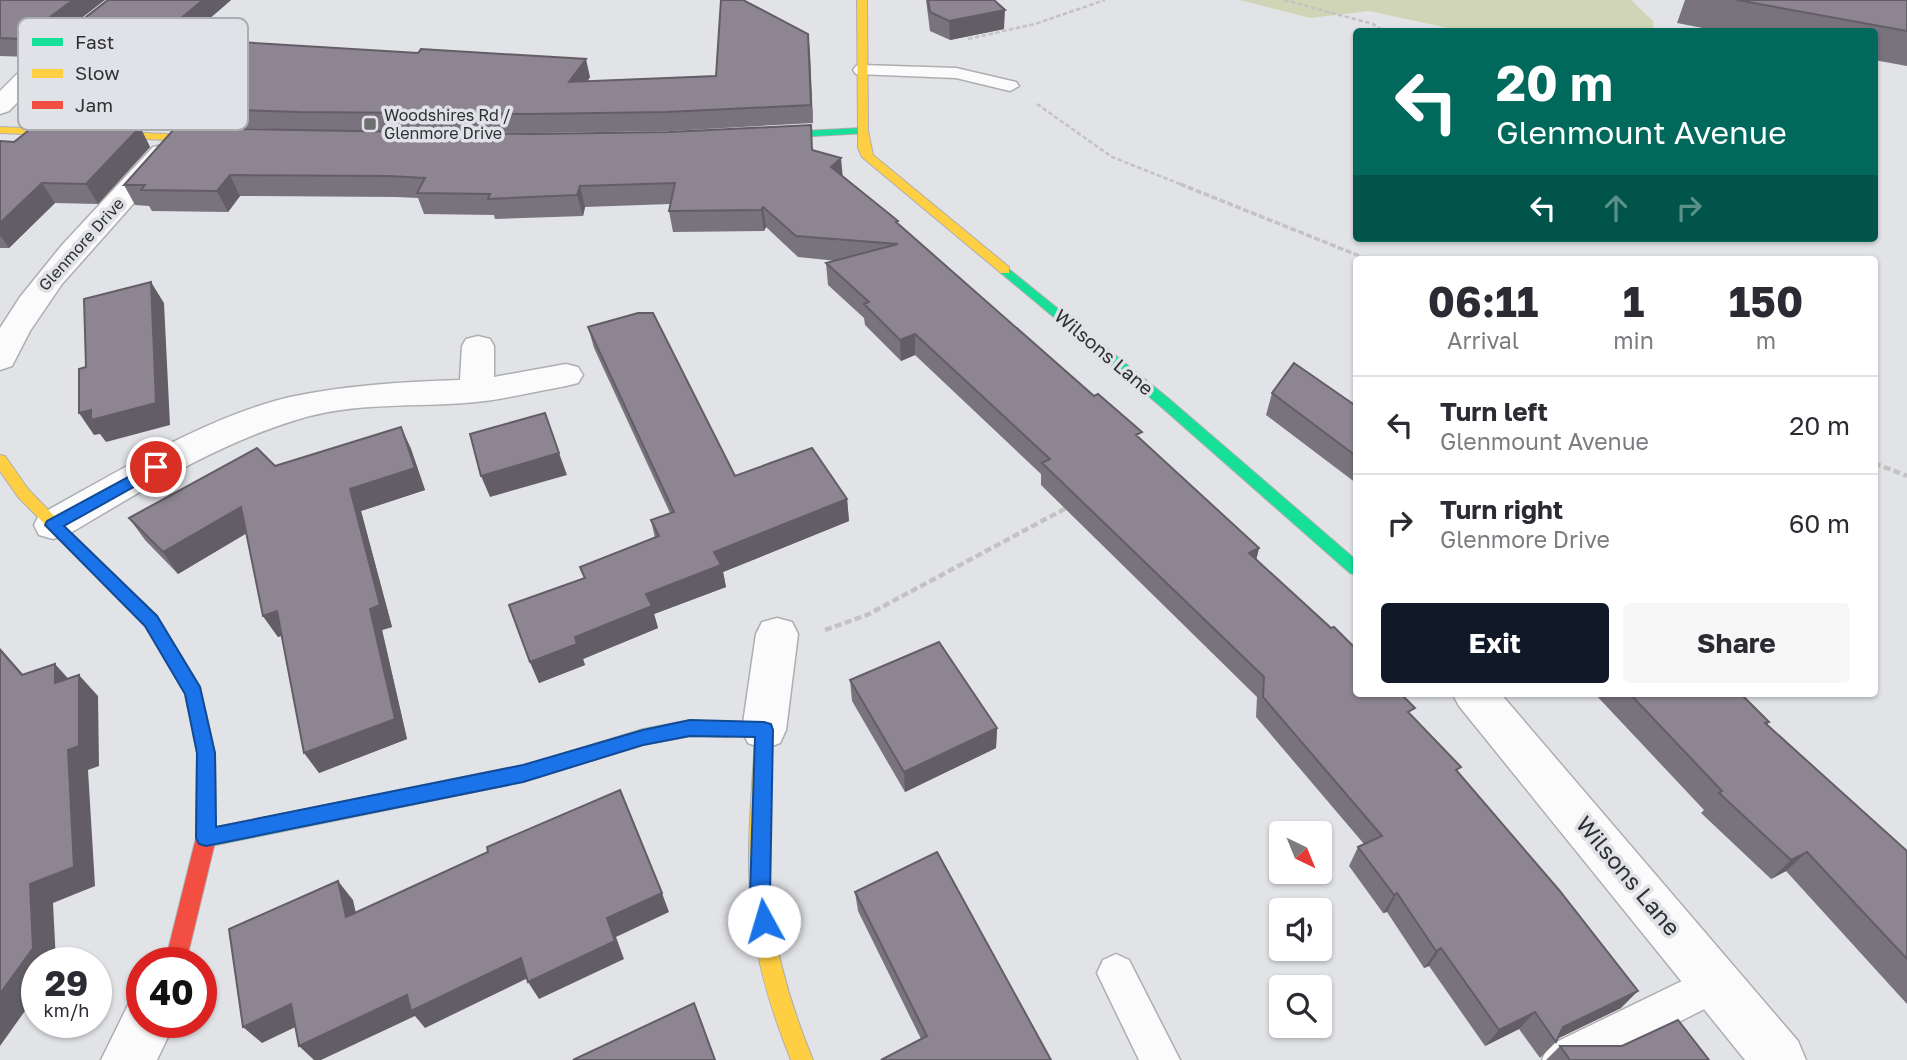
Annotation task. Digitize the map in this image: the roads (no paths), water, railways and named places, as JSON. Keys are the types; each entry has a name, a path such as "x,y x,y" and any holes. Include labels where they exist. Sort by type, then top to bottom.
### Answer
{"street":[{"path":"100,18 123,0"},
{"name":"Wilsons Lane","path":"862,0 863,131 866,152 880,169 1153,393 1353,566"},
{"path":"0,106 18,88"},
{"path":"0,130 229,139"},
{"path":"739,137 863,131"},
{"name":"Glenmore Drive","path":"0,359 8,340 35,297 176,138"},
{"path":"477,391 478,346"},
{"path":"53,525 156,467 221,435 290,410 347,398 394,393 477,391 566,375"},
{"path":"0,460 23,493 53,525 151,621 194,692 206,753 206,838 179,947"},
{"path":"777,634 764,730 760,895 771,975 802,1060"},
{"name":"Wilsons Lane","path":"1477,697 1779,1060"},
{"path":"206,838 523,774 643,737 690,728 764,730"},
{"path":"128,1060 140,1038"}],"lane":[{"path":"862,70 945,72 1010,86"},
{"path":"1116,972 1160,1060"},
{"path":"1562,1060 1717,984"}],"place":[{"name":"Woodshires Rd / Glenmore Drive","path":"370,124"}]}
